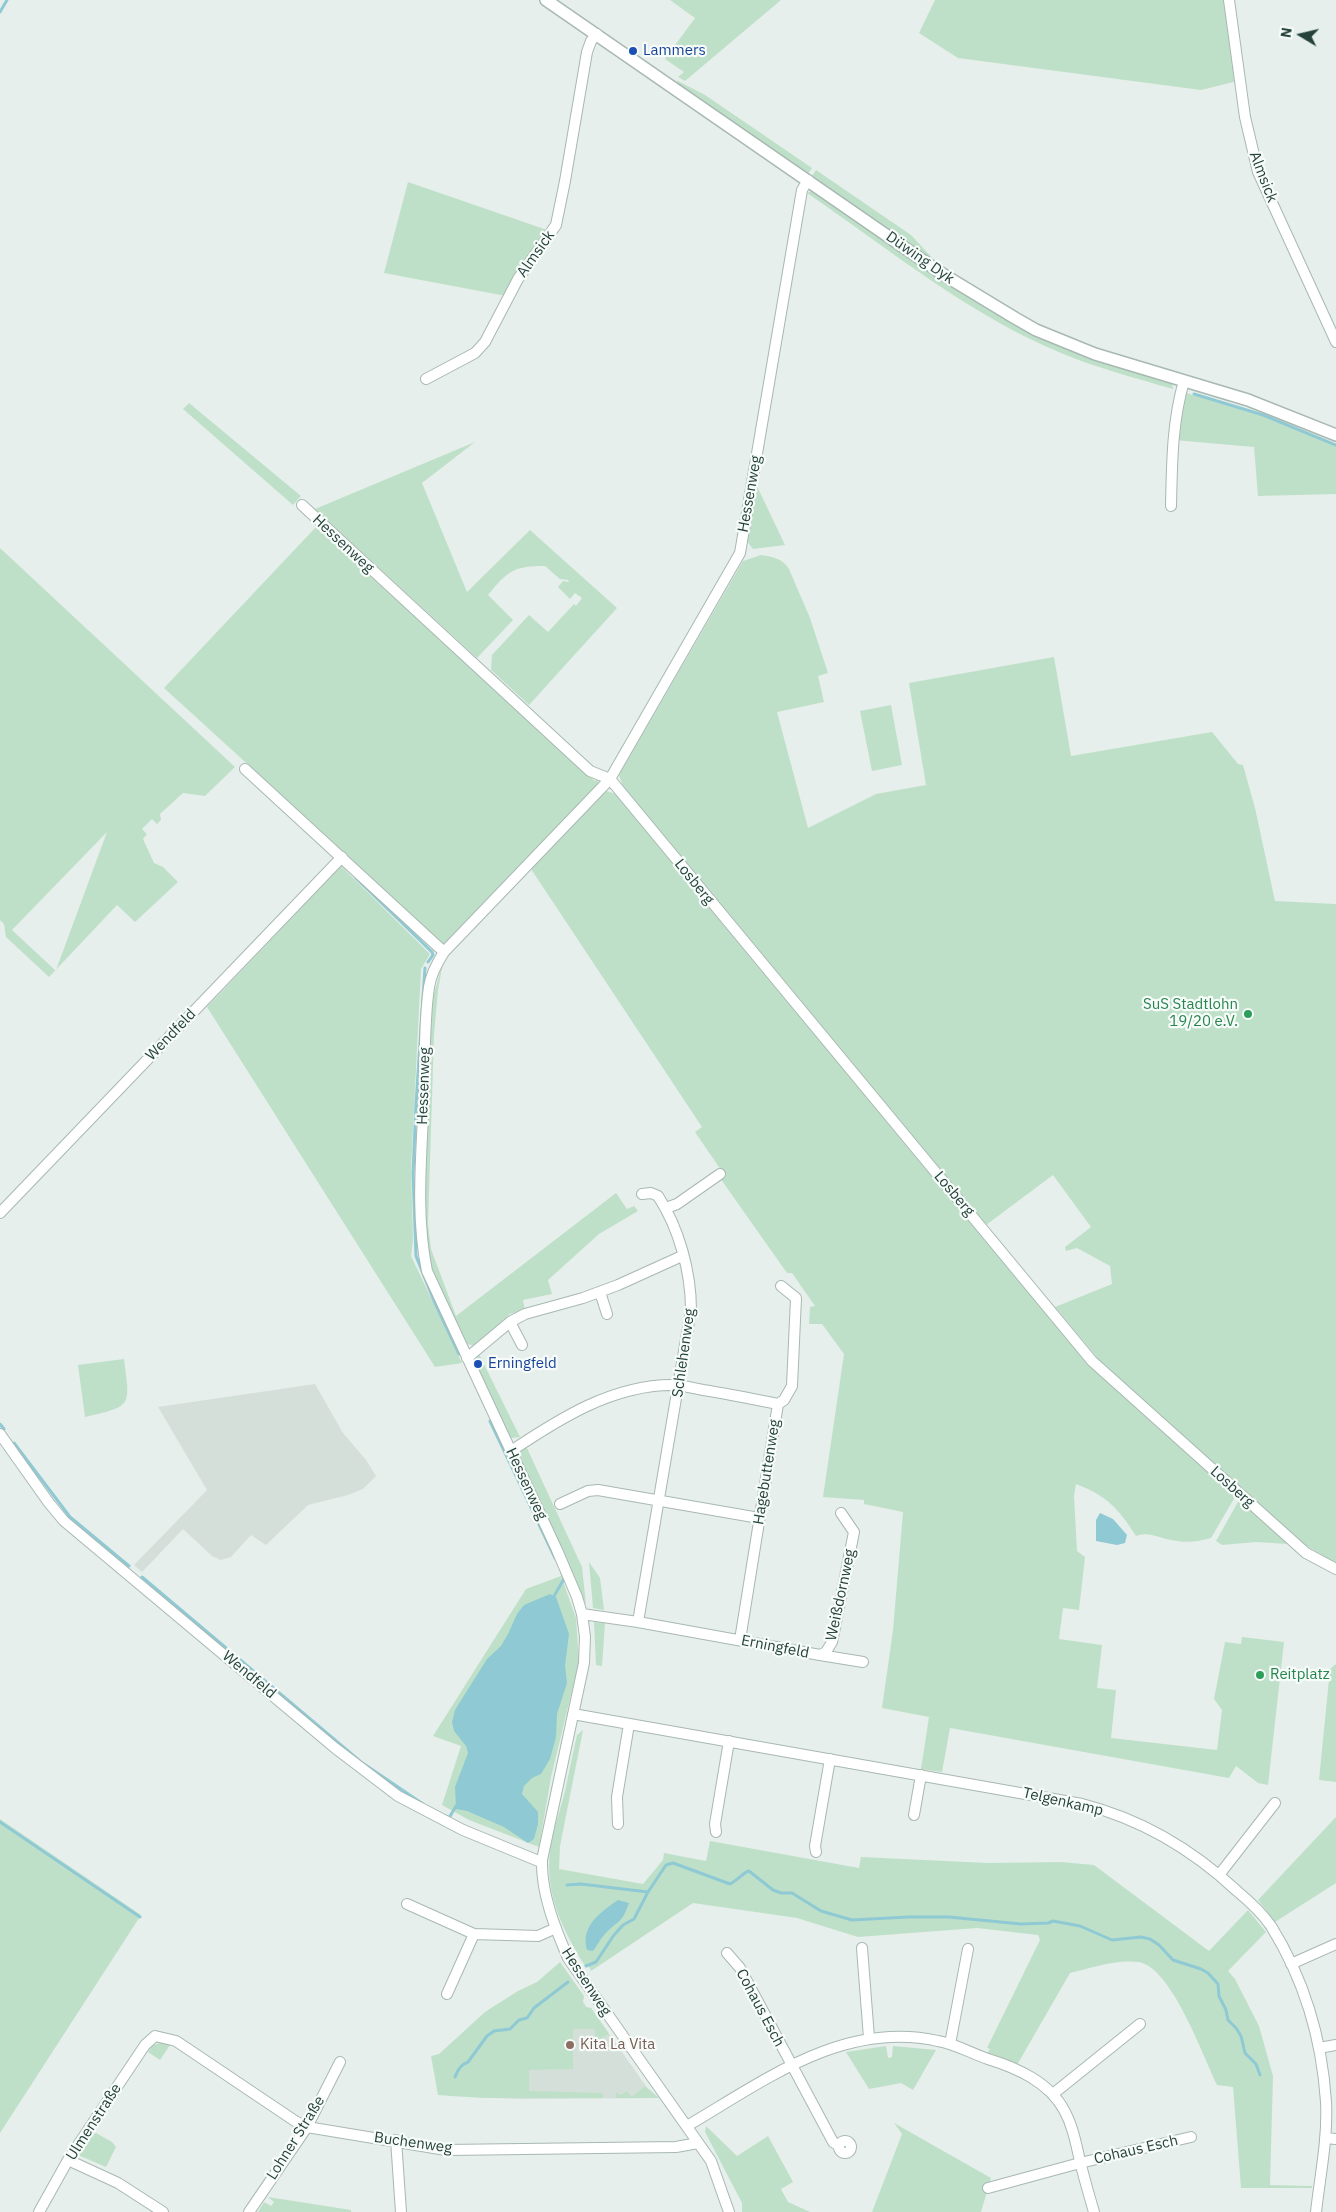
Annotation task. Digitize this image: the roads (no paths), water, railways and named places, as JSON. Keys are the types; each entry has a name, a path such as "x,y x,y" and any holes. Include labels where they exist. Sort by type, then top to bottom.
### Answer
{"street":[{"name":"Düwing Dyk","path":"547,0 944,275 1015,318 1060,340 1095,354 1269,408 1336,435"},
{"name":"Almsick","path":"1229,0 1245,117 1256,165 1336,342"},
{"name":"Almsick","path":"426,379 475,353 485,342 518,279 556,225 587,52 591,41 597,34"},
{"name":"Hessenweg","path":"729,2212 711,2161 568,1958 556,1928 545,1887 541,1862 584,1663 585,1637 582,1614 557,1550 432,1284 422,1247 420,1187 429,986 435,966 444,952 610,779 740,553 802,190 808,180"},
{"path":"1171,506 1173,434 1176,408 1184,381"},
{"name":"Hessenweg","path":"302,505 590,771 610,779"},
{"path":"245,769 444,952"},
{"name":"Losberg","path":"610,779 1092,1361 1306,1553 1336,1569"},
{"name":"Wendfeld","path":"0,1213 342,857"},
{"path":"666,1208 677,1204 720,1174"},
{"name":"Schlehenweg","path":"638,1622 680,1386 691,1310 689,1282 675,1227 658,1196 651,1193 642,1194"},
{"path":"467,1358 510,1322 525,1314 566,1304 600,1292 682,1256"},
{"name":"Hagebuttenweg","path":"740,1640 778,1404 784,1400 792,1386 796,1298 781,1286"},
{"path":"600,1292 606,1314"},
{"path":"510,1322 522,1345"},
{"path":"511,1451 549,1425 584,1407 614,1396 646,1388 680,1386 778,1404"},
{"name":"Wendfeld","path":"0,1434 64,1521 335,1748 406,1800 463,1830 541,1862"},
{"path":"560,1504 593,1489 759,1518"},
{"name":"Weißdornweg","path":"824,1652 832,1642 854,1532 841,1513"},
{"name":"Erningfeld","path":"582,1614 824,1652 863,1662"},
{"name":"Telgenkamp","path":"573,1714 1064,1801 1102,1810 1162,1835 1219,1875 1266,1920 1291,1964 1310,2012 1319,2048 1326,2105 1325,2138 1316,2212"},
{"path":"618,1824 617,1797 630,1724"},
{"path":"716,1832 714,1824 729,1741"},
{"path":"816,1852 815,1846 830,1759"},
{"path":"914,1816 921,1775"},
{"path":"1219,1875 1275,1803"},
{"path":"407,1904 474,1934 538,1936 556,1928"},
{"path":"447,1994 474,1934"},
{"path":"1291,1964 1336,1944"},
{"path":"862,1948 869,2038"},
{"path":"950,2044 968,1949"},
{"name":"Cohaus Esch","path":"727,1954 740,1968 833,2142 839,2146"},
{"path":"1053,2094 1140,2024"},
{"name":"Buchenweg","path":"155,2036 176,2041 306,2127 396,2140 446,2150 676,2147 698,2144"},
{"name":"Ulmenstraße","path":"39,2212 68,2160 145,2045 155,2036"},
{"name":"Cohaus Esch","path":"687,2126 791,2066 831,2048 869,2038 911,2037 950,2044 1010,2066 1036,2080 1053,2094 1064,2110 1072,2128 1094,2212"},
{"path":"1319,2048 1336,2044"},
{"name":"Lohner Straße","path":"249,2212 306,2127 340,2062"},
{"name":"Cohaus Esch","path":"988,2188 1080,2163 1191,2137"},
{"path":"1325,2138 1336,2139"},
{"path":"396,2140 401,2212"},
{"path":"68,2160 118,2183 163,2212"}],"water":[{"path":"1100,1513 1113,1519 1127,1535 1125,1543 1117,1545 1096,1541 1096,1520"},
{"path":"550,1594 556,1597 569,1634 565,1666 567,1683 557,1714 556,1737 550,1759 541,1774 532,1778 524,1786 522,1794 538,1812 538,1824 534,1839 528,1843 504,1827 467,1811 456,1809 455,1787 468,1753 466,1746 454,1731 452,1722 455,1710 487,1659 501,1646 517,1614 524,1605"},
{"path":"618,1900 629,1903 624,1915 603,1936 593,1951 587,1950 586,1934 589,1927 599,1915"}],"waterway":[{"path":"0,12 7,0"},
{"path":"1194,394 1263,415 1336,445"},
{"path":"356,878 432,952 433,955 428,962"},
{"path":"425,968 413,1173 416,1256 434,1301 459,1354"},
{"path":"490,1421 555,1558"},
{"path":"0,1424 4,1429"},
{"path":"14,1443 70,1517 129,1566"},
{"path":"554,1596 564,1579 562,1573"},
{"path":"142,1577 361,1762 423,1804"},
{"path":"446,1816 449,1818 456,1806"},
{"path":"0,1822 140,1917"},
{"path":"567,1885 581,1884 648,1892 666,1865 673,1863 730,1884 749,1871 773,1890 781,1893 792,1893 821,1911 852,1920 949,1917 1021,1924 1048,1923 1053,1921 1080,1926 1112,1940 1141,1937 1150,1939 1159,1945 1173,1960 1201,1969 1208,1973 1218,1984 1219,1996 1226,2010 1228,2020 1241,2036 1245,2053 1256,2064 1260,2075"},
{"path":"586,1966 596,1962 614,1935 623,1925 634,1919 648,1892"},
{"path":"455,2077 460,2068 468,2062 487,2036 494,2031 510,2029 519,2020 527,2018 534,2008 568,1982"}],"place":[{"name":"Lammers","path":"633,51"},
{"name":"SuS Stadtlohn 19/20 e.V.","path":"1248,1014"},
{"name":"Erningfeld","path":"478,1364"},
{"name":"Reitplatz","path":"1260,1675"},
{"name":"Kita La Vita","path":"570,2045"}]}
